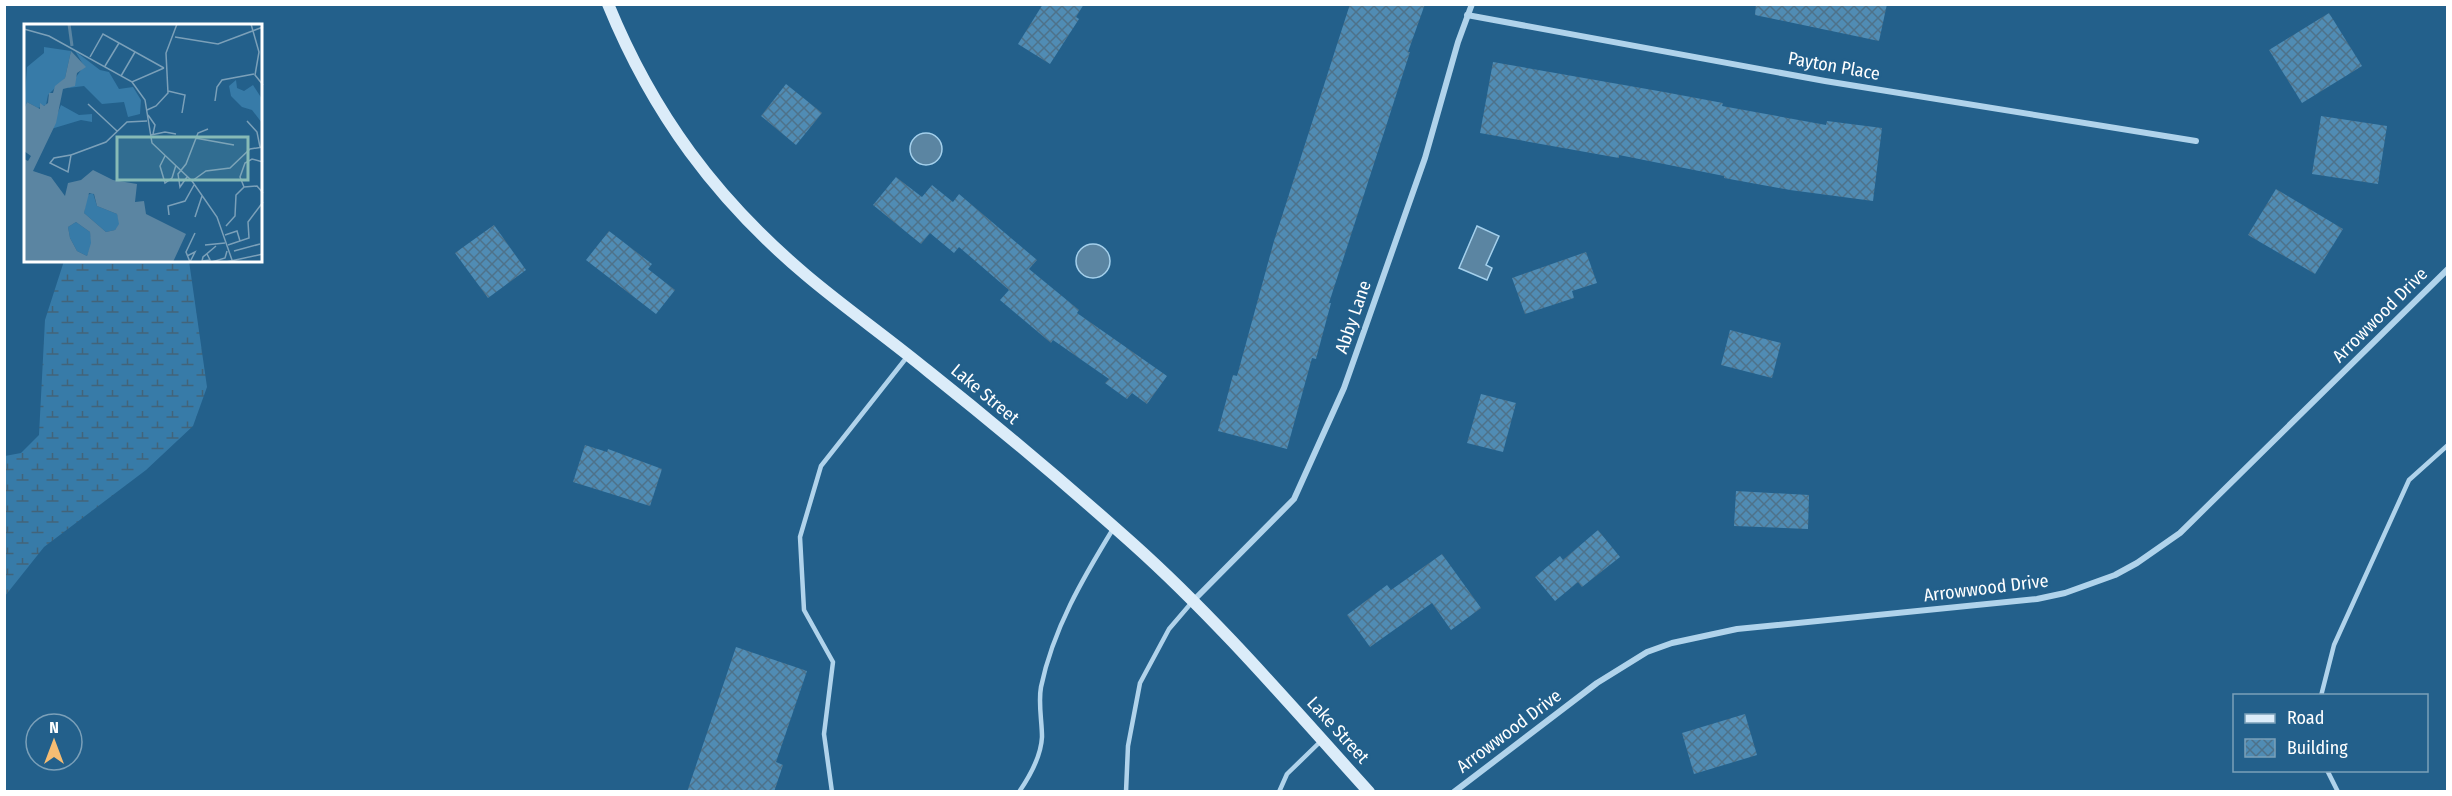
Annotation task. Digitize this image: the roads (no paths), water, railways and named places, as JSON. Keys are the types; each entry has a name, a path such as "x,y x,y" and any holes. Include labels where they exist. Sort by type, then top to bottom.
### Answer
{"main road":[{"name":"Lake Street","path":"608,4 656,103 670,126 708,176 747,220 786,257 908,355 1114,528 1193,601 1369,792"}],"street":[{"name":"Abby Lane","path":"1193,601 1294,499 1344,388 1425,158 1472,4"},
{"name":"Payton Place","path":"1467,15 1835,83 2196,141"},
{"name":"Arrowwood Drive","path":"1454,792 1597,683 1647,652 1672,643 1737,629 2037,599 2093,585 2123,571 2180,533 2448,269"}],"lane":[{"path":"832,792 824,734 833,662 804,610 800,537 821,466 908,355"},
{"path":"2322,694 2334,645 2409,480 2448,445"},
{"path":"1019,792 1033,772 1042,740 1041,690 1052,644 1082,580 1114,528"},
{"path":"1126,792 1128,746 1140,683 1168,629 1193,601"},
{"path":"1279,792 1287,774 1323,740"},
{"path":"2327,772 2338,792"}]}
